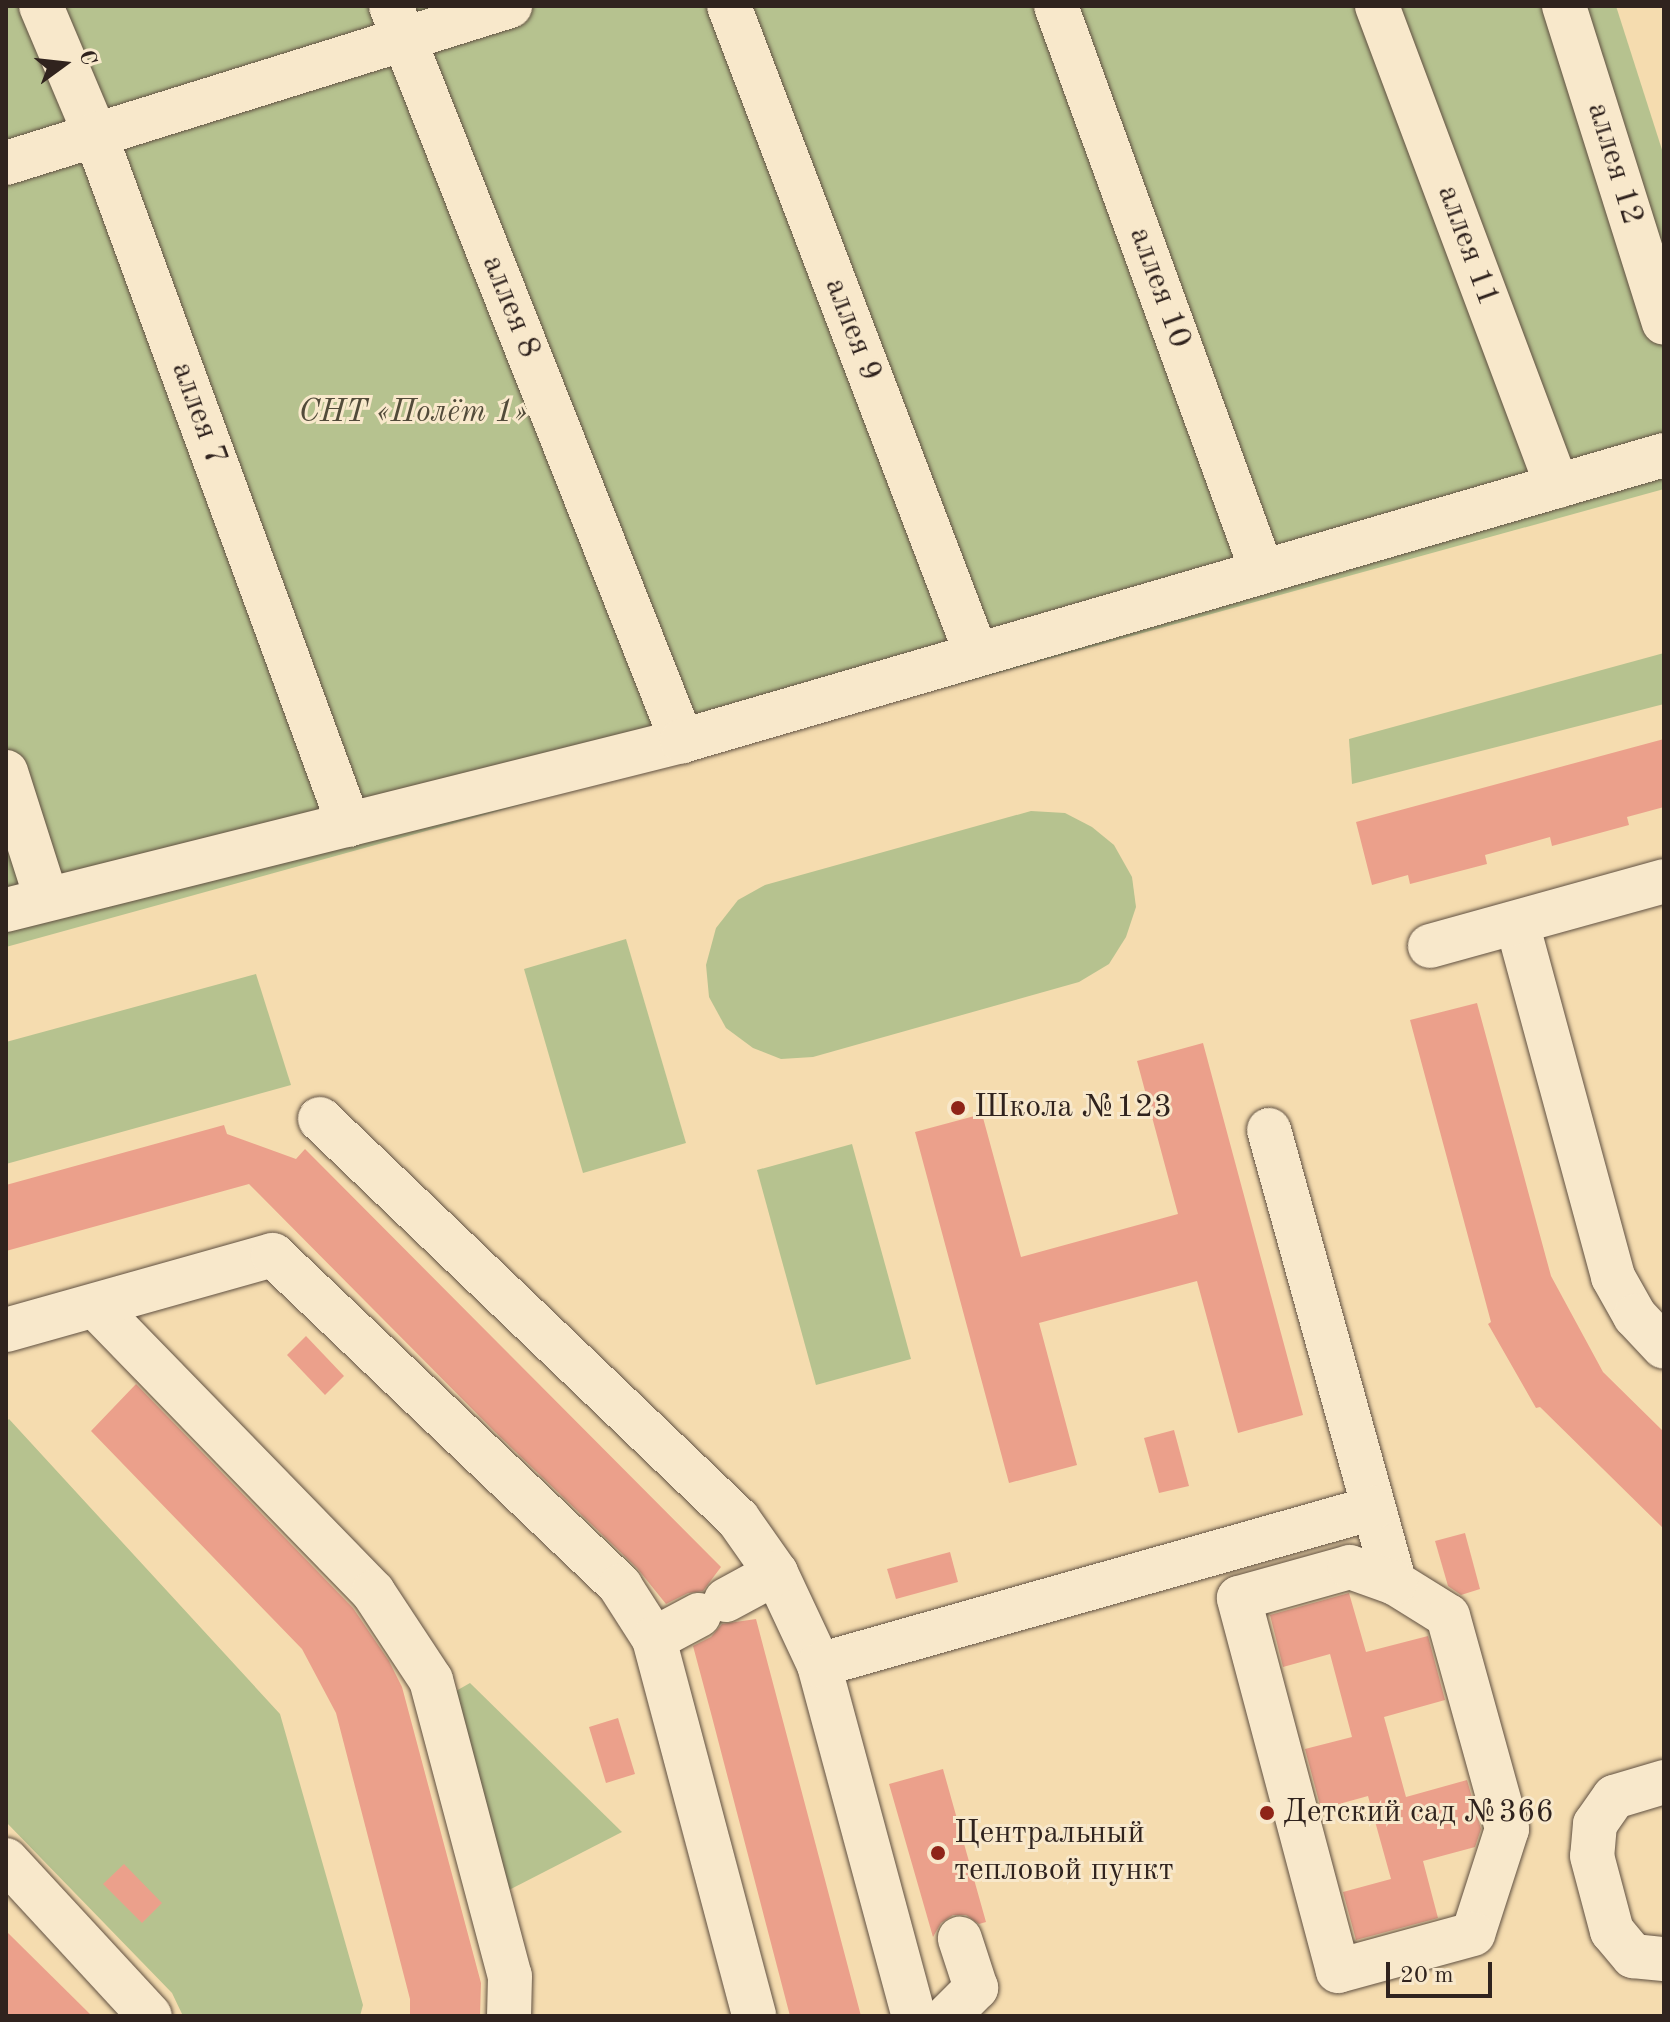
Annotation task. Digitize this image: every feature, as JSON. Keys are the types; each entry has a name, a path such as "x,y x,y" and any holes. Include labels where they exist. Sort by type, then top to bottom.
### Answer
{"street":[{"name":"аллея 7","path":"41,6 95,134 349,825"},
{"path":"6,163 95,134 398,24 510,6"},
{"name":"аллея 9","path":"729,6 976,653"},
{"name":"аллея 10","path":"1056,6 1262,571"},
{"name":"аллея 11","path":"1377,6 1557,486"},
{"name":"аллея 12","path":"1564,6 1664,323"},
{"name":"аллея 8","path":"398,24 682,741"},
{"path":"6,772 26,903 682,741 1664,455"},
{"path":"1430,946 1664,881"},
{"path":"1517,923 1613,1277 1635,1316 1664,1347"},
{"path":"320,1119 738,1519 776,1573 819,1665 914,2016"},
{"path":"1269,1130 1395,1583 1448,1616 1507,1829 1473,1934 1338,1971 1239,1598 1350,1567 1395,1583"},
{"path":"6,1330 273,1255 620,1586 654,1639 754,2016"},
{"path":"95,1306 373,1592 431,1680 510,1976 509,2016"},
{"path":"819,1665 1373,1508"},
{"path":"654,1639 776,1573"},
{"path":"1664,1782 1614,1797 1595,1824 1592,1856 1612,1931 1633,1956 1664,1959"},
{"path":"6,1860 150,2016"},
{"path":"948,2016 976,1988 960,1939"}],"green space":[{"name":"СНТ «Полёт 1»","path":"6,6 1616,6 1664,156 1664,489 6,947"},
{"path":"1664,653 1664,704 1352,784 1349,739"},
{"path":"1031,811 1065,813 1092,827 1114,845 1132,877 1136,907 1126,937 1109,964 1079,982 813,1057 781,1059 753,1048 726,1028 709,997 706,965 716,928 738,900 765,885"},
{"path":"626,939 686,1143 583,1173 524,969"},
{"path":"256,974 291,1085 6,1164 6,1042"},
{"path":"852,1144 911,1359 816,1385 757,1170"},
{"path":"9,1419 280,1714 363,2005 360,2016 183,2016 172,1993 6,1822 6,1422"},
{"path":"470,1683 622,1832 505,1892 442,1699"}],"building":[{"path":"1664,739 1664,807 1627,817 1629,825 1552,846 1550,837 1485,855 1487,864 1410,884 1408,875 1372,885 1356,822"},
{"path":"1477,1003 1551,1276 1603,1372 1664,1432 1664,1529 1540,1407 1536,1408 1488,1324 1491,1322 1410,1020"},
{"path":"1203,1043 1303,1415 1238,1433 1197,1281 1039,1323 1077,1465 1009,1483 915,1132 982,1114 1021,1257 1178,1214 1137,1061"},
{"path":"224,1125 227,1134 296,1159 305,1149 721,1567 703,1591 688,1593 666,1604 637,1568 495,1432 249,1184 6,1251 6,1185"},
{"path":"306,1336 344,1376 325,1395 287,1355"},
{"path":"136,1384 353,1608 389,1661 402,1687 481,1983 480,2016 410,2016 410,1999 336,1713 302,1649 91,1431"},
{"path":"1174,1430 1189,1486 1159,1493 1144,1438"},
{"path":"1465,1533 1480,1589 1461,1595 1448,1586 1435,1541"},
{"path":"950,1552 958,1582 896,1599 887,1569"},
{"path":"1349,1593 1366,1652 1428,1636 1445,1700 1384,1717 1406,1797 1467,1780 1481,1829 1475,1847 1423,1861 1438,1918 1356,1940 1343,1892 1391,1879 1368,1796 1321,1809 1305,1749 1352,1737 1330,1654 1283,1667 1270,1615"},
{"path":"756,1619 861,2016 790,2016 693,1646 711,1637 722,1624"},
{"path":"618,1718 635,1774 606,1783 589,1727"},
{"name":"Центральный тепловой пункт","path":"943,1769 986,1922 979,1924 966,1915 953,1915 941,1923 933,1937 889,1784"},
{"path":"124,1864 162,1903 142,1923 103,1884"},
{"path":"6,1931 92,2016 6,2016"}],"place":[{"name":"Школа №123","path":"958,1108"},
{"name":"Детский сад №366","path":"1267,1813"},
{"name":"Центральный тепловой пункт","path":"938,1853"}]}
